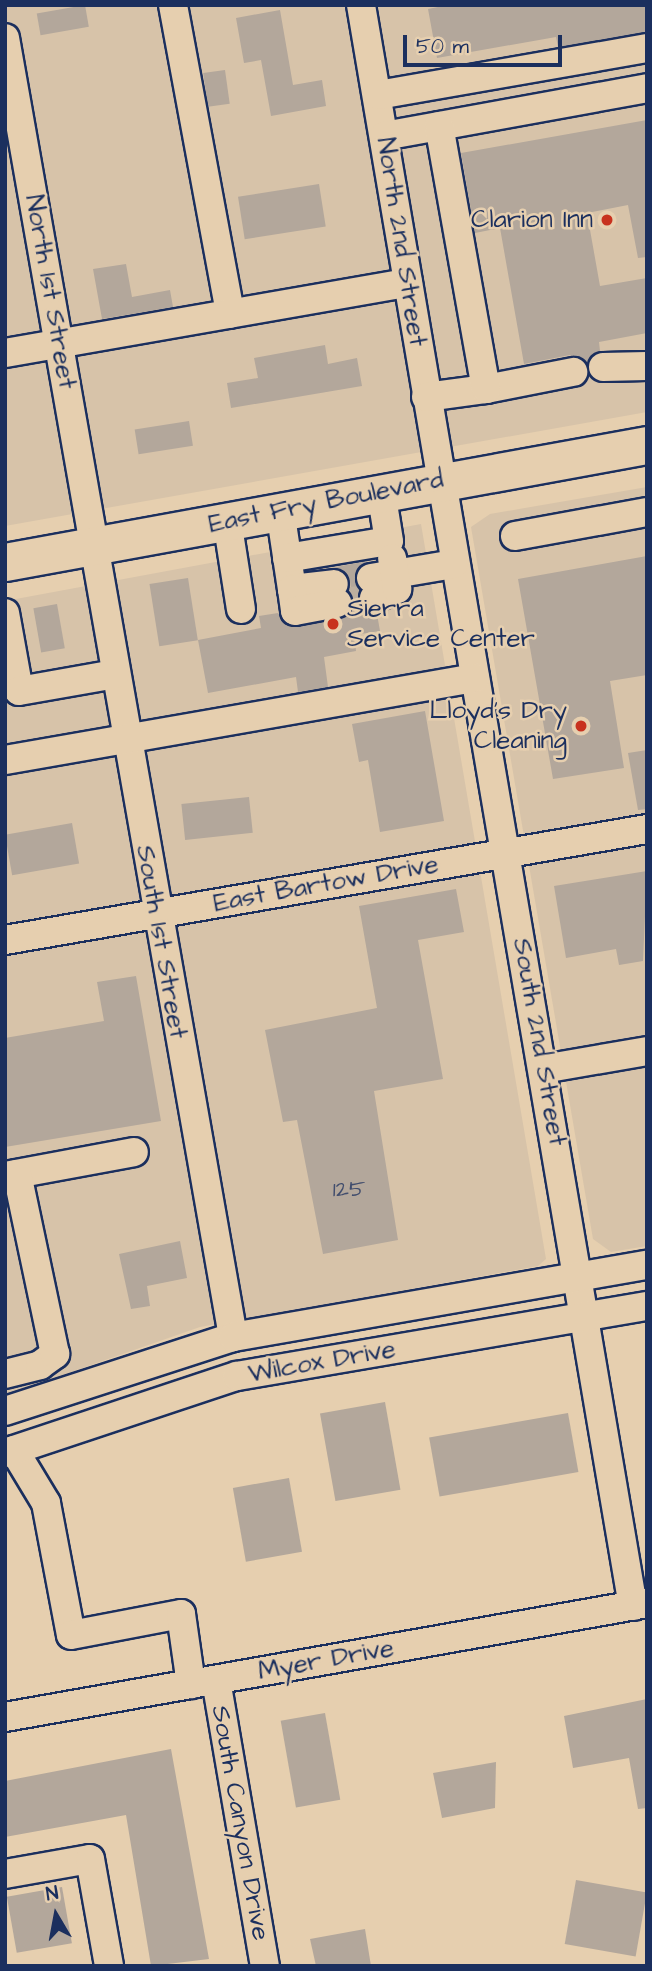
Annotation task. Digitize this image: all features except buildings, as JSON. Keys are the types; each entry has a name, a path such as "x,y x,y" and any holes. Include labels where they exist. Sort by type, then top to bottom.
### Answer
{"main road":[{"name":"East Fry Boulevard","path":"5,562 439,480 647,445"}],"street":[{"path":"173,5 230,314"},
{"name":"North 2nd Street","path":"361,5 378,94 439,480"},
{"name":"North 1st Street","path":"5,38 93,546"},
{"path":"378,94 647,48"},
{"path":"384,136 647,88"},
{"path":"439,127 486,389"},
{"path":"5,353 408,283"},
{"path":"603,367 647,366"},
{"path":"426,397 486,389 573,372"},
{"name":"South 2nd Street","path":"439,480 507,853 585,1317 640,1604"},
{"path":"381,491 389,541 380,584 454,564"},
{"path":"280,510 292,589 335,594"},
{"path":"515,536 647,512"},
{"path":"228,520 241,609"},
{"path":"287,558 389,541"},
{"name":"South 1st Street","path":"93,546 155,914 233,1337"},
{"path":"5,612 19,691 115,674"},
{"path":"5,760 125,736 475,678"},
{"name":"East Bartow Drive","path":"5,940 647,829"},
{"path":"543,1069 647,1051"},
{"path":"5,1374 40,1365 55,1354 11,1175 134,1152"},
{"name":"Wilcox Drive","path":"5,1411 233,1337 647,1265"},
{"name":"Wilcox Drive","path":"10,1452 237,1376 647,1306"},
{"name":"South Canyon Drive","path":"10,1452 46,1503 71,1635 180,1614 203,1682 265,1966"},
{"name":"Myer Drive","path":"5,1717 640,1604"},
{"path":"5,1874 90,1859 109,1966"}],"shaded area":[{"path":"5,5 647,5 647,412 5,526"},
{"path":"647,487 647,1246 611,1252 593,1239 471,527 490,514"},
{"path":"421,524 546,1259 538,1266 200,1327 5,1395 5,601"}],"tunnel":[{"path":"337,603 374,598"}],"place":[{"name":"Clarion Inn","path":"607,220"},
{"name":"Sierra Service Center","path":"333,624"},
{"name":"Lloyd's Dry Cleaning","path":"581,726"}]}
